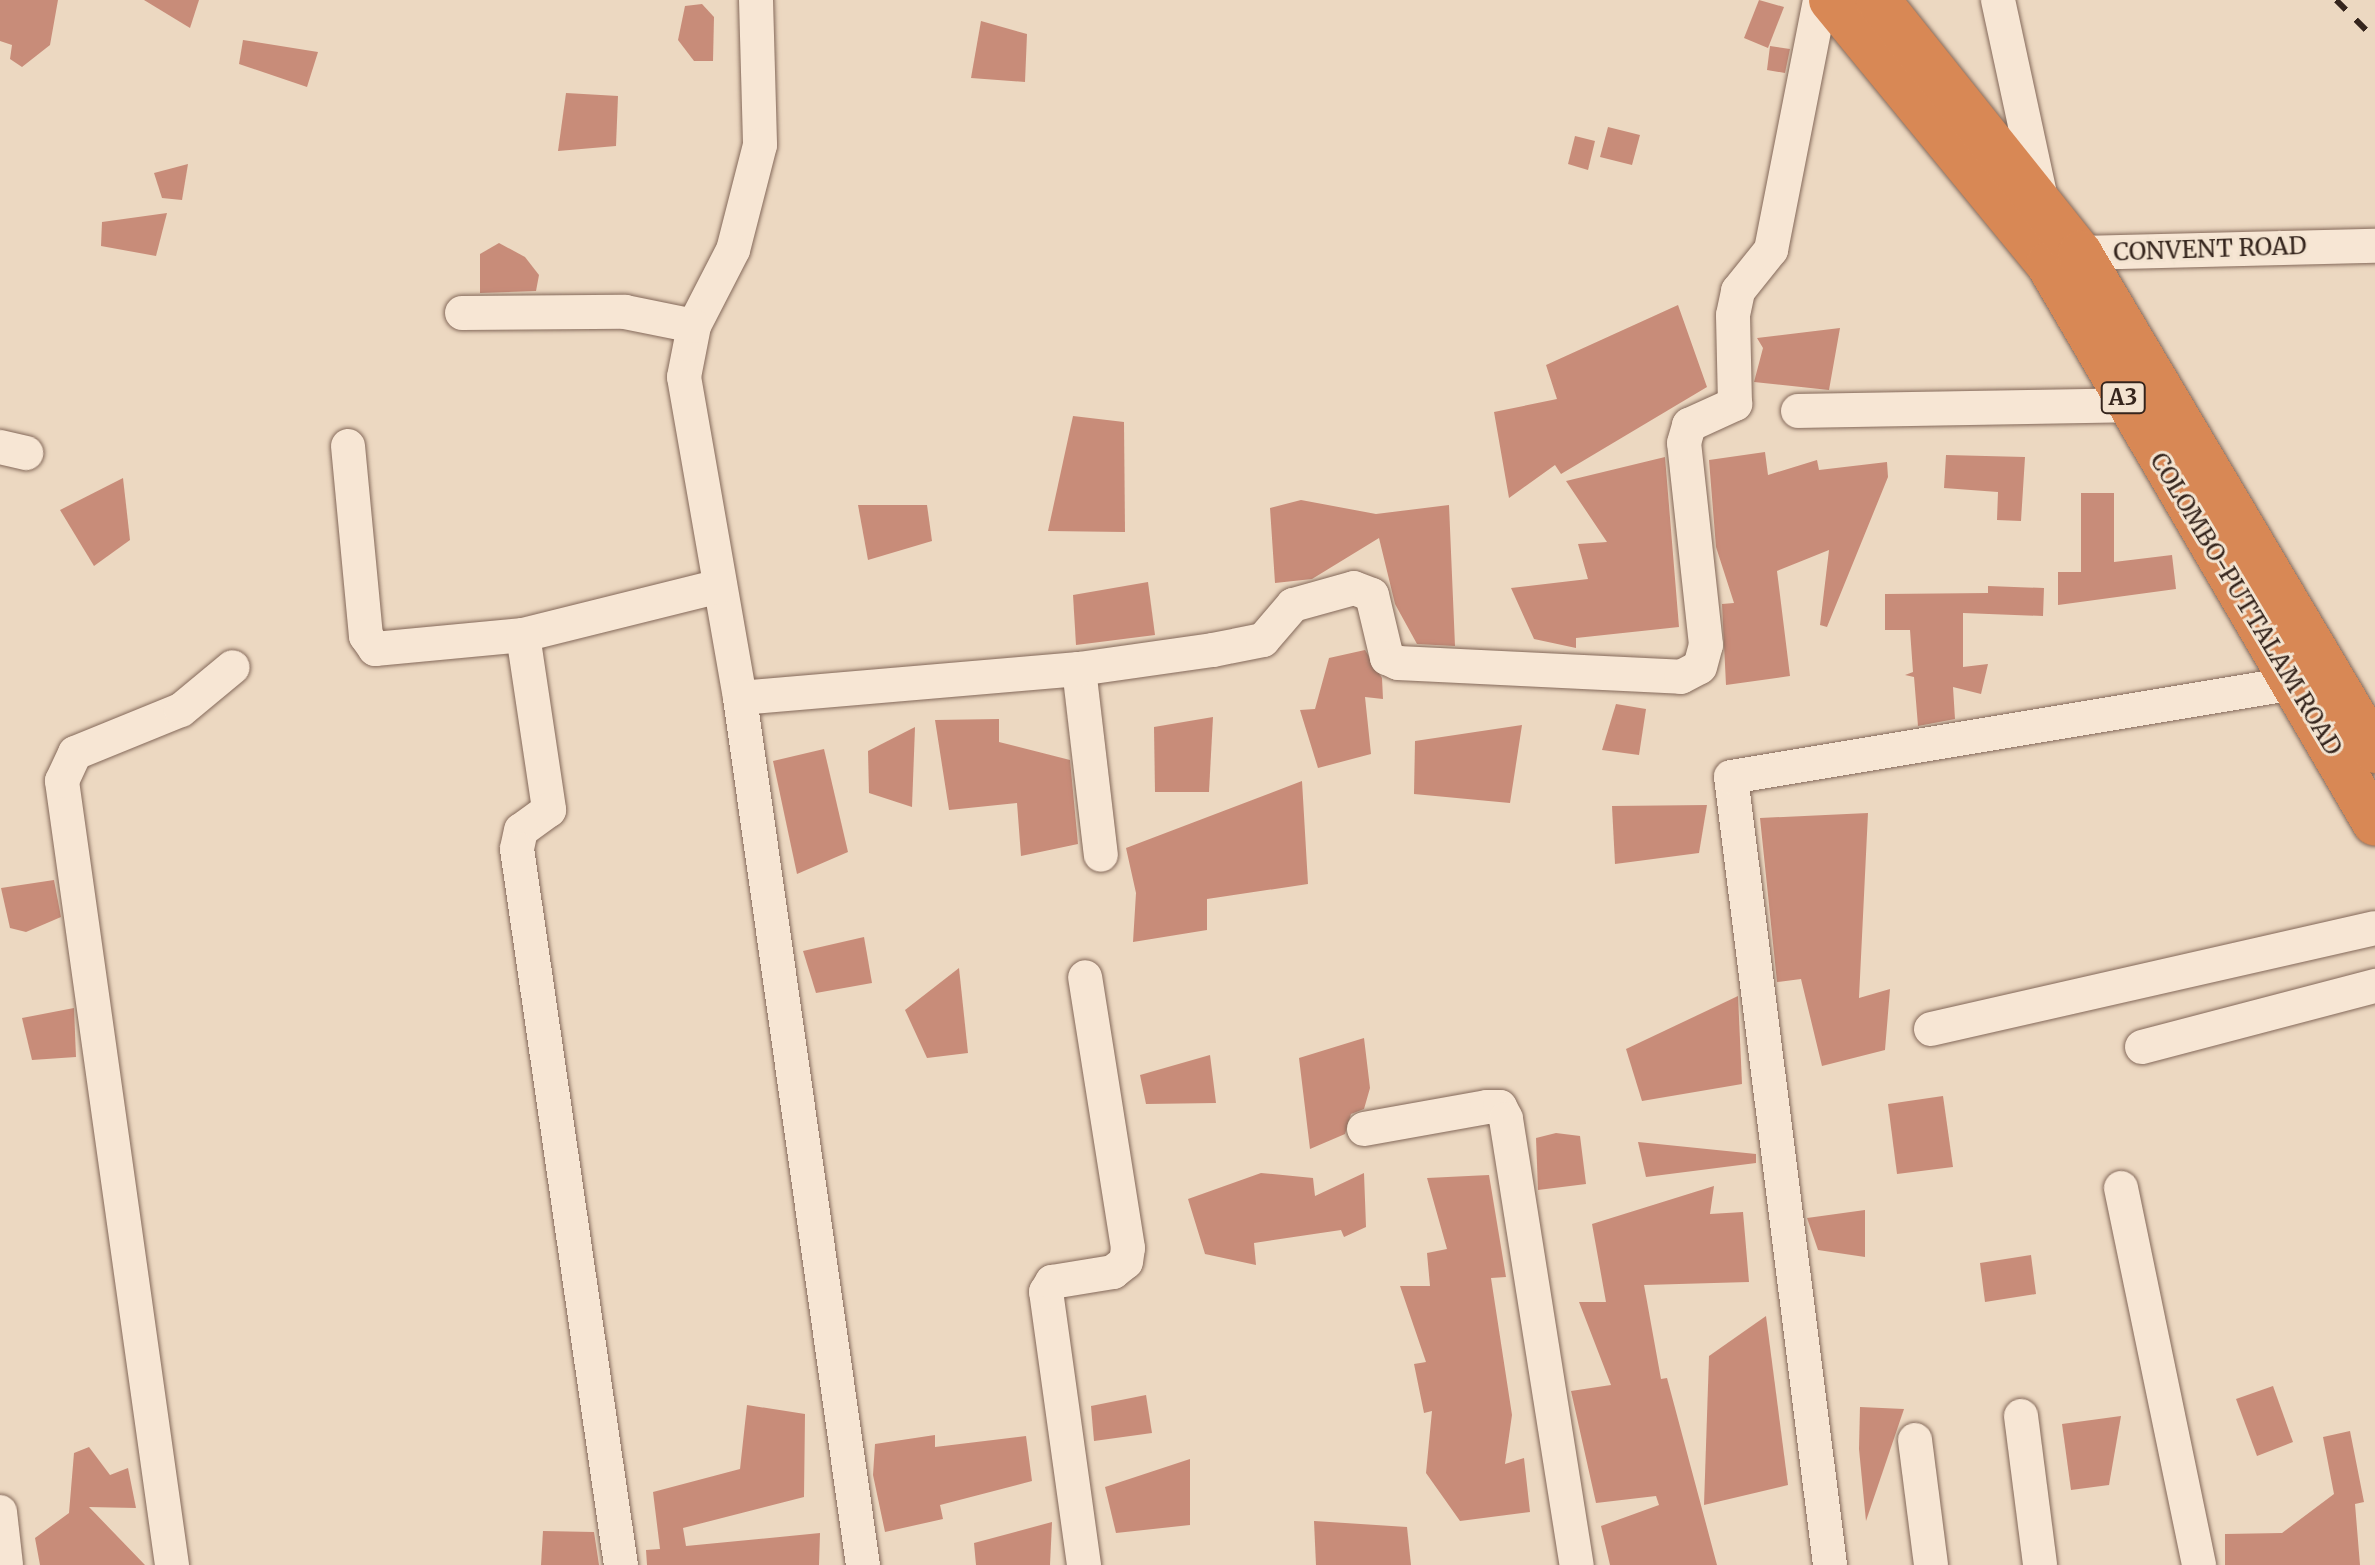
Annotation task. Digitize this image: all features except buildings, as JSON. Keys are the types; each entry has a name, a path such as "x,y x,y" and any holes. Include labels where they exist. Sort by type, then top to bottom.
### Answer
{"highway":[{"name":"COLOMBO-PUTTALAM ROAD","path":"1831,0 2064,259 2375,751"},
{"name":"COLOMBO-PUTTALAM ROAD","path":"1878,0 2042,204 2127,405 2295,683 2375,824"}],"street":[{"path":"756,0 760,145 733,250 694,326 684,377 740,698 863,1565"},
{"path":"740,698 1079,669 1263,640 1293,605 1354,588 1372,595 1384,650 1398,663 1681,677 1700,667 1706,645 1684,443 1689,425 1735,404 1733,315 1738,291 1771,250 1820,0"},
{"path":"1998,0 2042,204"},
{"name":"CONVENT ROAD","path":"2064,259 2375,246"},
{"path":"462,313 625,312 694,326"},
{"path":"1798,411 2127,405"},
{"path":"348,446 366,636 375,649 523,635 720,586"},
{"path":"523,635 549,810 521,830 517,849 621,1565"},
{"path":"172,1565 62,781 75,753 181,710 233,667"},
{"path":"1079,669 1101,855"},
{"path":"1830,1565 1731,777 2295,683"},
{"path":"1931,1029 2375,928"},
{"path":"1084,1565 1046,1292 1052,1282 1113,1272 1126,1262 1128,1248 1085,977"},
{"path":"2142,1047 2375,986"},
{"path":"1364,1129 1487,1107 1500,1107 1506,1119 1577,1565"},
{"path":"2121,1188 2199,1565"},
{"path":"2021,1416 2040,1565"},
{"path":"1915,1440 1931,1565"},
{"path":"1,1519 6,1565"}],"railway":[{"path":"2336,0 2375,39"}]}
